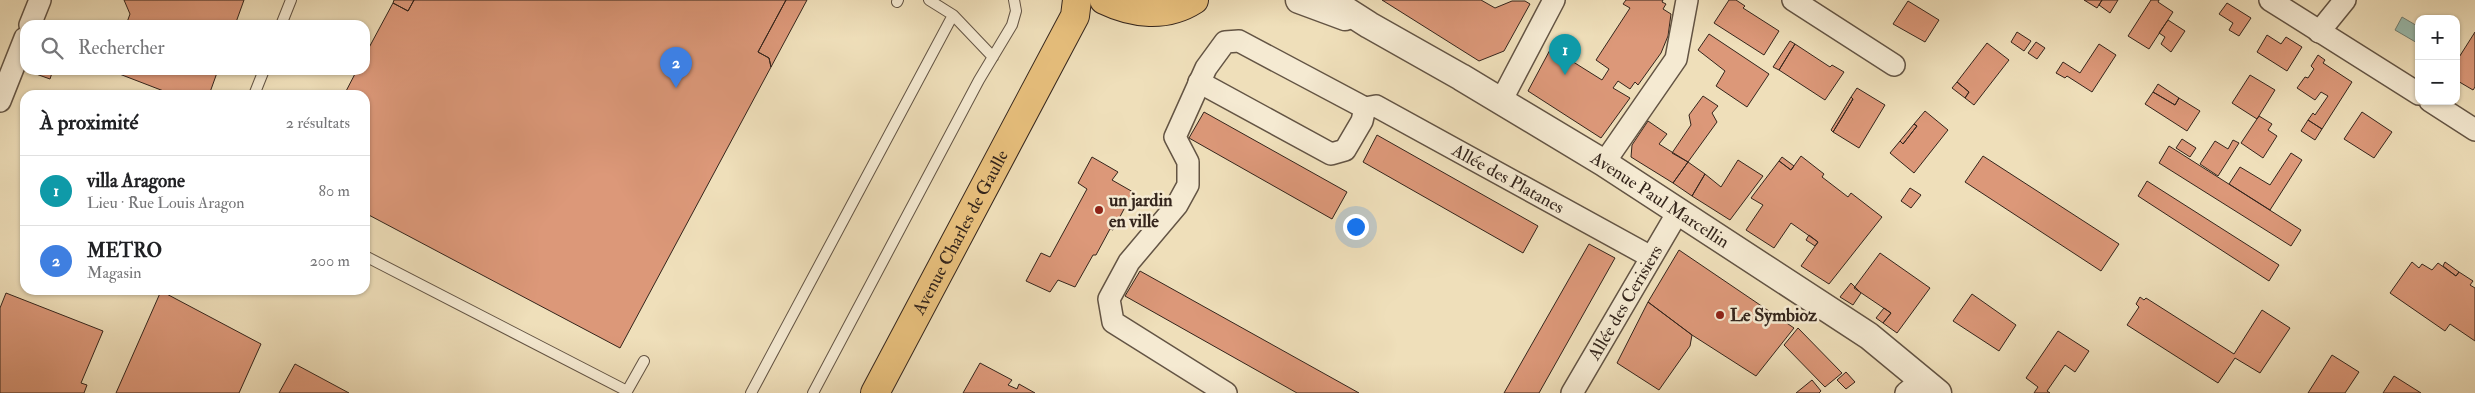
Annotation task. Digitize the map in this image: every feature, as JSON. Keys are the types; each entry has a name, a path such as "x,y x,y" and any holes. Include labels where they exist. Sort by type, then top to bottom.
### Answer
{"main road":[{"name":"Avenue Charles de Gaulle","path":"875,393 1075,16 1077,0"},
{"path":"1109,2 1135,12 1163,12 1194,0"},
{"name":"Avenue Charles de Gaulle","path":"1047,70 1109,2"}],"street":[{"path":"32,20 40,0"},
{"name":"Avenue Paul Marcellin","path":"1299,0 1369,25"},
{"name":"Avenue Paul Marcellin","path":"1330,0 1369,25 1501,100 1604,163 1869,336 1922,389"},
{"path":"1501,100 1554,0"},
{"path":"1604,163 1676,60 1687,0"},
{"path":"1793,0 1894,65"},
{"path":"2270,0 2415,92"},
{"path":"2319,32 2345,0"},
{"name":"Allée des Platanes","path":"1196,89 1206,68 1225,42 1239,41 1365,108 1376,106 1651,257"},
{"path":"0,101 20,51"},
{"path":"1226,393 1113,322 1109,299 1129,262 1177,205 1188,185 1188,162 1175,137 1196,89 1331,154 1345,150 1362,121 1365,108"},
{"path":"2436,105 2475,130"},
{"name":"Allée des Cerisiers","path":"1572,393 1678,212"}],"lane":[{"path":"283,20 291,0"},
{"path":"929,0 953,15 993,57"},
{"path":"813,393 1012,25 1016,11 1014,0"},
{"path":"751,393 953,15"},
{"path":"256,90 262,75"},
{"path":"370,259 627,392 644,361"}],"shaded area":[{"path":"2402,17 2415,25 2415,42 2395,30"}],"building":[{"path":"124,0 244,0 237,20 128,20 130,14"},
{"path":"394,0 414,0 408,11 393,3"},
{"path":"414,0 786,0 758,52 769,58 771,67 620,348 370,216 370,90 347,90 354,75 370,75 370,46 393,3 408,11"},
{"path":"786,0 807,0 771,67 769,58 758,52"},
{"path":"1382,0 1481,0 1495,8 1512,1 1525,1 1530,4 1504,51 1479,61"},
{"path":"1626,0 1663,0 1662,2 1666,4 1663,9 1671,14 1668,36 1661,53 1638,85 1635,82 1630,89 1618,81 1613,88 1630,98 1601,138 1528,91 1551,48 1602,80 1609,69 1596,60 1630,8 1623,4"},
{"path":"1729,0 1736,0 1745,6 1743,8 1779,31 1764,55 1714,23"},
{"path":"2084,0 2102,0 2097,8"},
{"path":"2102,0 2118,0 2110,13 2099,5"},
{"path":"2151,0 2159,0 2158,2 2173,12 2149,49 2128,36"},
{"path":"1908,1 1939,20 1925,42 1893,24"},
{"path":"2227,3 2251,18 2239,36 2229,30 2233,23 2219,14"},
{"path":"2168,20 2185,31 2171,52 2161,44 2165,37 2159,33"},
{"path":"2017,32 2031,41 2024,51 2011,42"},
{"path":"2475,32 2475,87 2473,90 2460,82 2460,56"},
{"path":"1709,34 1769,74 1747,107 1716,86 1725,71 1698,50"},
{"path":"2267,35 2281,44 2286,37 2302,47 2287,71 2257,52"},
{"path":"1790,41 1795,44 1779,70 1773,67"},
{"path":"2036,42 2045,48 2037,59 2028,53"},
{"path":"1987,43 2009,60 1974,105 1965,98 1969,92 1957,82"},
{"path":"1795,44 1830,67 1832,65 1844,72 1825,100 1779,70"},
{"path":"2099,44 2116,55 2092,92 2067,76 2065,78 2056,73 2063,62 2080,73"},
{"path":"2318,55 2325,60 2323,63 2352,82 2322,129 2308,120 2313,113 2315,115 2328,96 2321,92 2315,100 2297,88 2305,77 2308,78 2314,69 2311,66"},
{"path":"39,75 51,75 50,79"},
{"path":"122,75 216,75 211,90 161,90"},
{"path":"2250,75 2275,90 2257,119 2232,103"},
{"path":"1957,82 1969,92 1965,98 1952,88"},
{"path":"2158,84 2179,98 2175,105 2153,92"},
{"path":"1857,88 1885,105 1859,148 1833,132 1853,99 1851,97"},
{"path":"2153,92 2175,105 2179,98 2200,111 2187,131 2145,104"},
{"path":"1703,96 1718,106 1712,113 1717,122 1688,162 1672,153 1691,125 1689,115"},
{"path":"1851,97 1853,99 1833,132 1831,130"},
{"path":"1925,111 1948,130 1914,173 1890,153 1900,141 1903,144 1917,126 1914,124"},
{"path":"1204,112 1347,192 1332,219 1189,138"},
{"path":"2362,112 2392,132 2374,158 2344,139"},
{"path":"2259,116 2272,124 2268,130 2277,136 2263,158 2241,143"},
{"path":"2308,120 2322,129 2315,140 2301,131"},
{"path":"1648,121 1667,134 1659,144 1688,162 1673,183 1631,157 1632,145"},
{"path":"1914,124 1917,126 1903,144 1900,141"},
{"path":"1377,135 1538,226 1523,253 1363,162"},
{"path":"2182,139 2196,148 2190,157 2176,148"},
{"path":"2233,140 2239,143 2218,176 2200,164 2215,141 2228,149"},
{"path":"2169,146 2301,230 2291,246 2159,163"},
{"path":"2291,153 2302,160 2270,210 2229,184 2240,167 2270,185"},
{"path":"1801,156 1824,174 1822,177 1848,197 1851,193 1882,217 1829,284 1801,266 1818,242 1791,223 1774,248 1746,230 1763,205 1751,198 1779,161 1791,170"},
{"path":"1983,156 2119,244 2101,271 1965,182"},
{"name":"un jardin en ville","path":"1092,157 1118,172 1112,180 1133,192 1113,230 1110,229 1075,287 1058,280 1050,292 1026,281 1041,253 1050,257 1087,189 1078,183"},
{"path":"1782,157 1794,166 1791,170 1779,161"},
{"path":"1738,160 1763,176 1730,220 1692,196 1705,174 1721,187"},
{"path":"1688,162 1705,174 1692,196 1673,183"},
{"path":"2147,181 2279,265 2269,281 2138,196"},
{"path":"1910,188 1921,195 1911,208 1901,201"},
{"path":"1809,235 1818,242 1815,246 1806,240"},
{"path":"1589,244 1615,258 1539,393 1504,393"},
{"name":"Le Symbioz","path":"1679,250 1794,328 1756,376 1692,335 1648,302"},
{"path":"1880,253 1930,288 1897,333 1883,323 1891,313 1854,288"},
{"path":"2412,262 2419,268 2422,264 2432,270 2438,263 2456,276 2459,272 2473,281 2470,285 2475,288 2475,341 2450,324 2445,331 2390,293"},
{"path":"2445,262 2459,272 2456,276 2443,266"},
{"path":"1140,271 1359,393 1297,393 1125,296"},
{"path":"1851,283 1861,293 1853,305 1840,297"},
{"path":"6,293 103,331 81,383 87,385 84,393 0,393 0,308"},
{"path":"1972,294 2016,325 1999,351 1953,321"},
{"path":"159,295 169,295 261,344 239,393 116,393"},
{"path":"2140,297 2144,300 2146,298 2234,354 2262,310 2290,328 2260,373 2235,358 2218,383 2127,325 2139,307 2136,304"},
{"path":"1648,302 1692,335 1690,346 1659,390 1617,363"},
{"path":"1884,308 1891,313 1883,323 1876,318"},
{"path":"1798,328 1842,373 1825,387 1784,345"},
{"path":"2058,331 2089,351 2075,372 2065,365 2047,391 2050,393 2034,393 2038,387 2026,378"},
{"path":"2332,355 2359,372 2345,393 2308,393"},
{"path":"980,363 1012,380 1008,385 1017,389 1019,384 1035,393 963,393"},
{"path":"295,364 349,393 279,393"},
{"path":"1846,372 1855,382 1846,389 1837,380"},
{"path":"2394,376 2421,393 2383,393"},
{"path":"1812,380 1821,391 1819,393 1796,393"}],"place":[{"name":"villa Aragone","path":"1565,75"},
{"name":"METRO","path":"676,88"},
{"name":"un jardin en ville","path":"1099,210"},
{"name":"Le Symbioz","path":"1720,315"}]}
